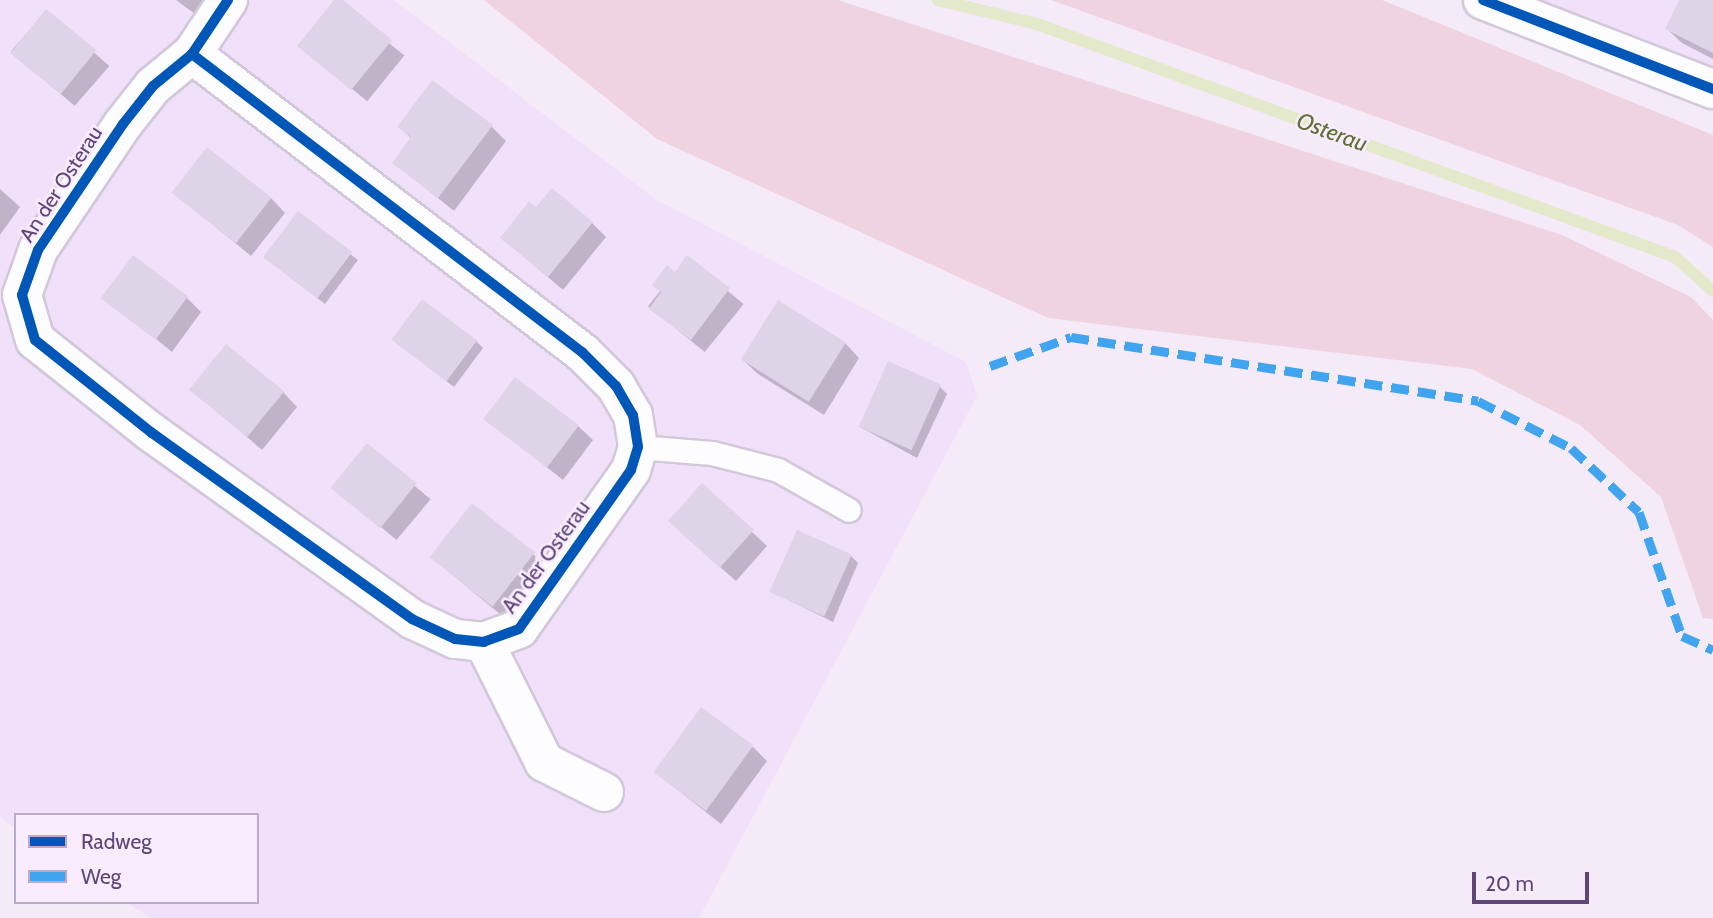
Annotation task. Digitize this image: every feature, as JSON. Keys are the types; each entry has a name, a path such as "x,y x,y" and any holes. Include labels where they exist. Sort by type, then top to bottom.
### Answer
{"street":[{"name":"An der Osterau","path":"228,0 192,54 138,105 38,250 22,295 35,340 152,433 412,618 455,639 484,642 519,629 631,470 638,447"},
{"path":"1483,0 1713,89"},
{"path":"192,54 582,352 616,386 633,415 638,447"},
{"path":"484,642 544,762 604,792"}],"lane":[{"path":"638,447 712,453 778,470 849,510"}],"shaded area":[{"path":"0,0 394,0 655,199 966,362 977,396 699,918 151,918 129,904 259,904 259,813 14,813 14,828 0,817"},
{"path":"484,0 838,0 1562,235 1691,297 1713,320 1713,619 1703,618 1661,497 1580,425 1472,369 1048,318 657,139"},
{"path":"1051,0 1382,0 1713,135 1713,247 1678,225"},
{"path":"1483,0 1713,0 1713,89"}],"building":[{"path":"334,0 343,0 392,40 351,90 297,46"},
{"path":"1679,0 1713,0 1713,53 1665,29"},
{"path":"46,9 97,50 61,94 10,53"},
{"path":"432,80 493,125 438,198 392,163 411,137 397,127"},
{"path":"207,147 272,197 236,243 171,193"},
{"path":"552,188 593,222 548,277 500,238 529,201 536,207"},
{"path":"298,211 352,252 317,298 263,257"},
{"path":"133,255 188,297 156,340 101,298"},
{"path":"687,255 730,288 691,340 649,309 661,292 652,285 667,265 675,272"},
{"path":"422,299 477,341 446,381 391,340"},
{"path":"778,300 846,342 809,402 741,359"},
{"path":"226,344 284,391 247,437 189,390"},
{"path":"888,361 941,385 912,450 859,427"},
{"path":"515,377 579,425 547,467 483,419"},
{"path":"367,443 417,483 380,528 330,488"},
{"path":"702,483 754,530 720,568 668,521"},
{"path":"472,503 535,552 493,607 430,557"},
{"path":"797,530 852,554 824,617 769,592"},
{"path":"701,707 754,745 706,811 653,773"}],"waterway":[{"name":"Osterau","path":"938,0 1037,24 1675,257 1713,291"}],"marked path":[{"path":"990,366 1071,337 1478,401 1571,448 1639,512 1682,636 1713,650"}],"cycle path":[{"path":"192,54 582,352 616,386 633,415 638,447 631,470 519,629 484,642 455,639 412,619 152,433 35,340 22,295 38,250 123,124 153,86 192,54 228,0"},
{"path":"1483,0 1713,89"}]}
